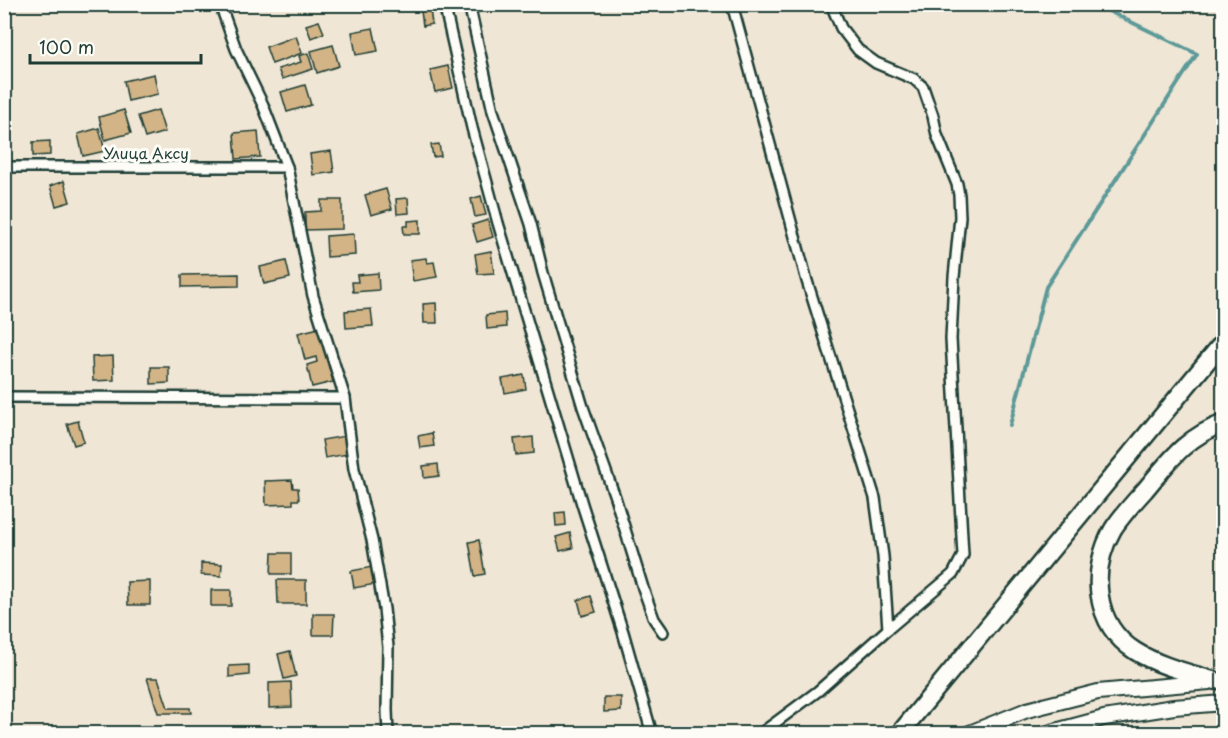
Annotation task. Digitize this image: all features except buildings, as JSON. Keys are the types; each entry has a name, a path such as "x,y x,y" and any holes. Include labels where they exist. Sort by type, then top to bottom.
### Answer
{"highway":[{"path":"899,734 1224,341"},
{"path":"1220,681 1155,660 1134,650 1119,638 1110,626 1099,599 1099,576 1102,553 1120,518 1186,443 1224,423"}],"main road":[{"path":"967,734 1027,710 1098,692 1220,681"},
{"path":"1044,734 1104,718 1174,707 1224,703"}],"street":[{"path":"220,4 236,49 263,105 287,166 313,296 345,398 354,469 372,540 384,609 388,647 388,734"},
{"path":"444,4 472,128 498,223 652,734"},
{"path":"469,4 493,111 531,225 583,407 654,619 663,632"},
{"path":"732,4 807,282 875,498 883,556 888,629"},
{"path":"760,734 818,691 953,574 963,555 951,339 960,217 957,184 937,135 923,87 914,79 876,63 858,50 840,28 831,4"},
{"name":"Улица Аксу","path":"4,167 287,166"},
{"path":"4,397 345,398"}],"waterway":[{"path":"1010,425 1046,287 1197,54 1094,4"}]}
